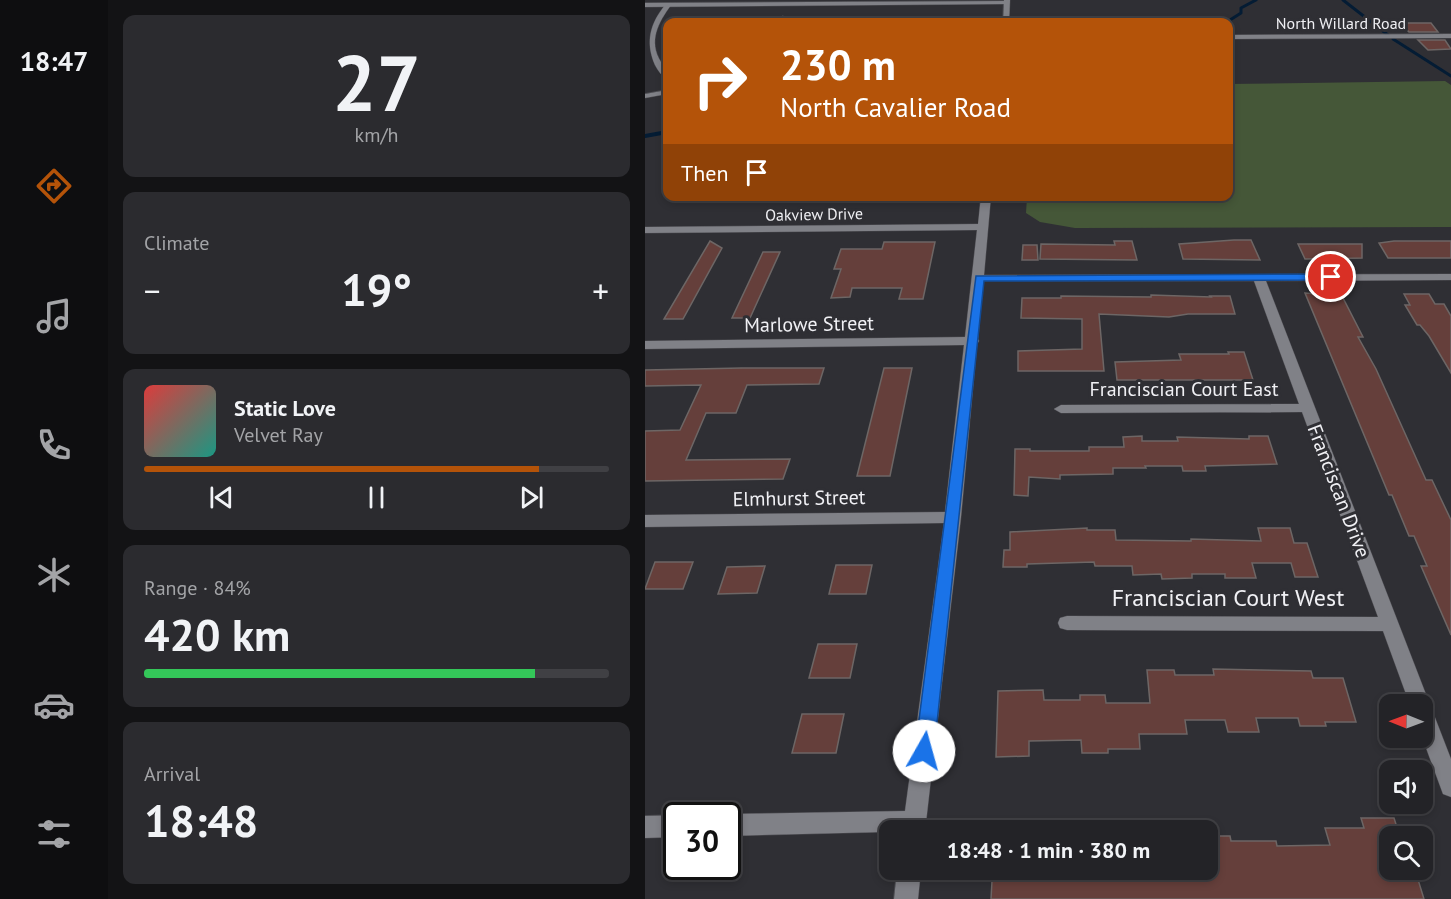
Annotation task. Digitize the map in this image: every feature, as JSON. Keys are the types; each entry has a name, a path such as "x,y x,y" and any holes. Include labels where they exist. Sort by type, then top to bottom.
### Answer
{"street":[{"path":"645,5 1007,1 1006,18"},
{"path":"663,72 652,60 645,43 650,25 668,5"},
{"name":"North Willard Road","path":"1233,37 1451,36"},
{"path":"645,96 663,93"},
{"path":"916,820 973,341 986,201"},
{"name":"Oakview Drive","path":"645,230 983,227"},
{"path":"979,278 1451,277"},
{"name":"Franciscan Drive","path":"1259,278 1416,694"},
{"name":"Marlowe Street","path":"645,345 973,341"},
{"name":"Franciscian Court East","path":"1061,409 1308,408"},
{"name":"Elmhurst Street","path":"645,521 953,517"},
{"name":"Franciscian Court West","path":"1067,623 1390,624"},
{"path":"1433,739 1451,787"},
{"path":"741,825 879,826"},
{"path":"645,827 663,826"},
{"path":"906,899 908,880"}],"green space":[{"path":"1445,81 1451,85 1451,227 1075,228 1040,222 1026,213 1027,201 1233,201 1233,84"}],"building":[{"path":"1400,23 1431,23 1438,32 1409,32"},
{"path":"1418,40 1445,40 1451,49 1428,50"},
{"path":"1251,240 1260,260 1183,259 1179,244"},
{"path":"710,241 722,248 683,319 664,319"},
{"path":"1114,241 1132,241 1137,260 1040,259 1041,244 1115,245"},
{"path":"1451,241 1451,258 1388,258 1379,243"},
{"path":"884,242 935,242 923,299 899,299 902,288 852,288 850,297 831,298 841,269 834,269 841,249 882,249"},
{"path":"1298,244 1362,244 1362,258 1305,259"},
{"path":"1023,245 1037,245 1038,260 1022,260"},
{"path":"763,252 780,252 750,318 732,318"},
{"path":"1305,293 1342,296 1363,337 1358,337 1376,369 1426,480 1432,480 1451,520 1451,635 1421,566 1427,566 1414,536 1409,536 1392,495 1389,495"},
{"path":"1404,294 1429,294 1435,304 1444,304 1451,316 1451,373 1429,336 1420,325 1417,325 1405,305 1410,305"},
{"path":"1151,295 1230,296 1235,314 1188,314 1169,317 1099,314 1104,371 1018,371 1018,351 1082,349 1082,319 1021,318 1022,298 1151,297"},
{"path":"1228,352 1244,352 1253,380 1117,380 1115,362 1181,360 1179,354 1229,354"},
{"path":"824,368 819,384 747,385 736,413 706,413 686,460 790,459 783,479 645,481 645,431 680,430 701,385 645,386 645,370"},
{"path":"884,368 912,368 890,476 857,476"},
{"path":"1142,436 1142,441 1178,441 1177,437 1249,439 1249,436 1268,436 1277,464 1205,466 1206,471 1183,471 1182,466 1145,466 1146,468 1113,468 1113,474 1060,475 1060,479 1029,477 1028,496 1014,495 1015,449 1089,451 1089,447 1124,447 1123,437"},
{"path":"1087,528 1087,530 1115,530 1116,540 1261,541 1258,528 1290,528 1294,543 1307,543 1318,577 1295,577 1291,563 1252,563 1256,578 1225,578 1225,574 1192,574 1192,578 1162,579 1161,574 1133,575 1132,566 1095,566 1094,562 1003,567 1004,550 1010,550 1010,532"},
{"path":"655,562 693,562 683,589 645,589"},
{"path":"836,565 872,565 866,594 829,594"},
{"path":"765,566 757,593 718,594 727,567"},
{"path":"818,644 857,644 850,678 809,678"},
{"path":"1213,669 1311,671 1313,678 1343,678 1356,722 1325,722 1326,726 1300,726 1298,718 1256,718 1259,732 1228,732 1225,720 1185,720 1187,734 1139,734 1140,749 1108,749 1108,753 1082,753 1081,740 1029,741 1029,756 996,757 998,691 1043,690 1044,700 1080,700 1080,695 1105,695 1106,703 1150,703 1147,670 1174,670 1175,675 1214,675"},
{"path":"802,714 844,714 836,753 792,753"},
{"path":"1361,818 1394,818 1397,826 1379,826 1379,880 1418,880 1424,899 991,899 992,881 998,880 1218,880 1218,836 1230,836 1231,841 1276,841 1277,846 1330,845 1325,828 1364,828"}],"waterway":[{"path":"1233,18 1241,13 1241,8 1256,0"},
{"path":"1343,0 1388,35"},
{"path":"1393,39 1451,76"},
{"path":"645,136 663,133"}],"route":[{"path":"924,751 979,278 1331,277"}]}
